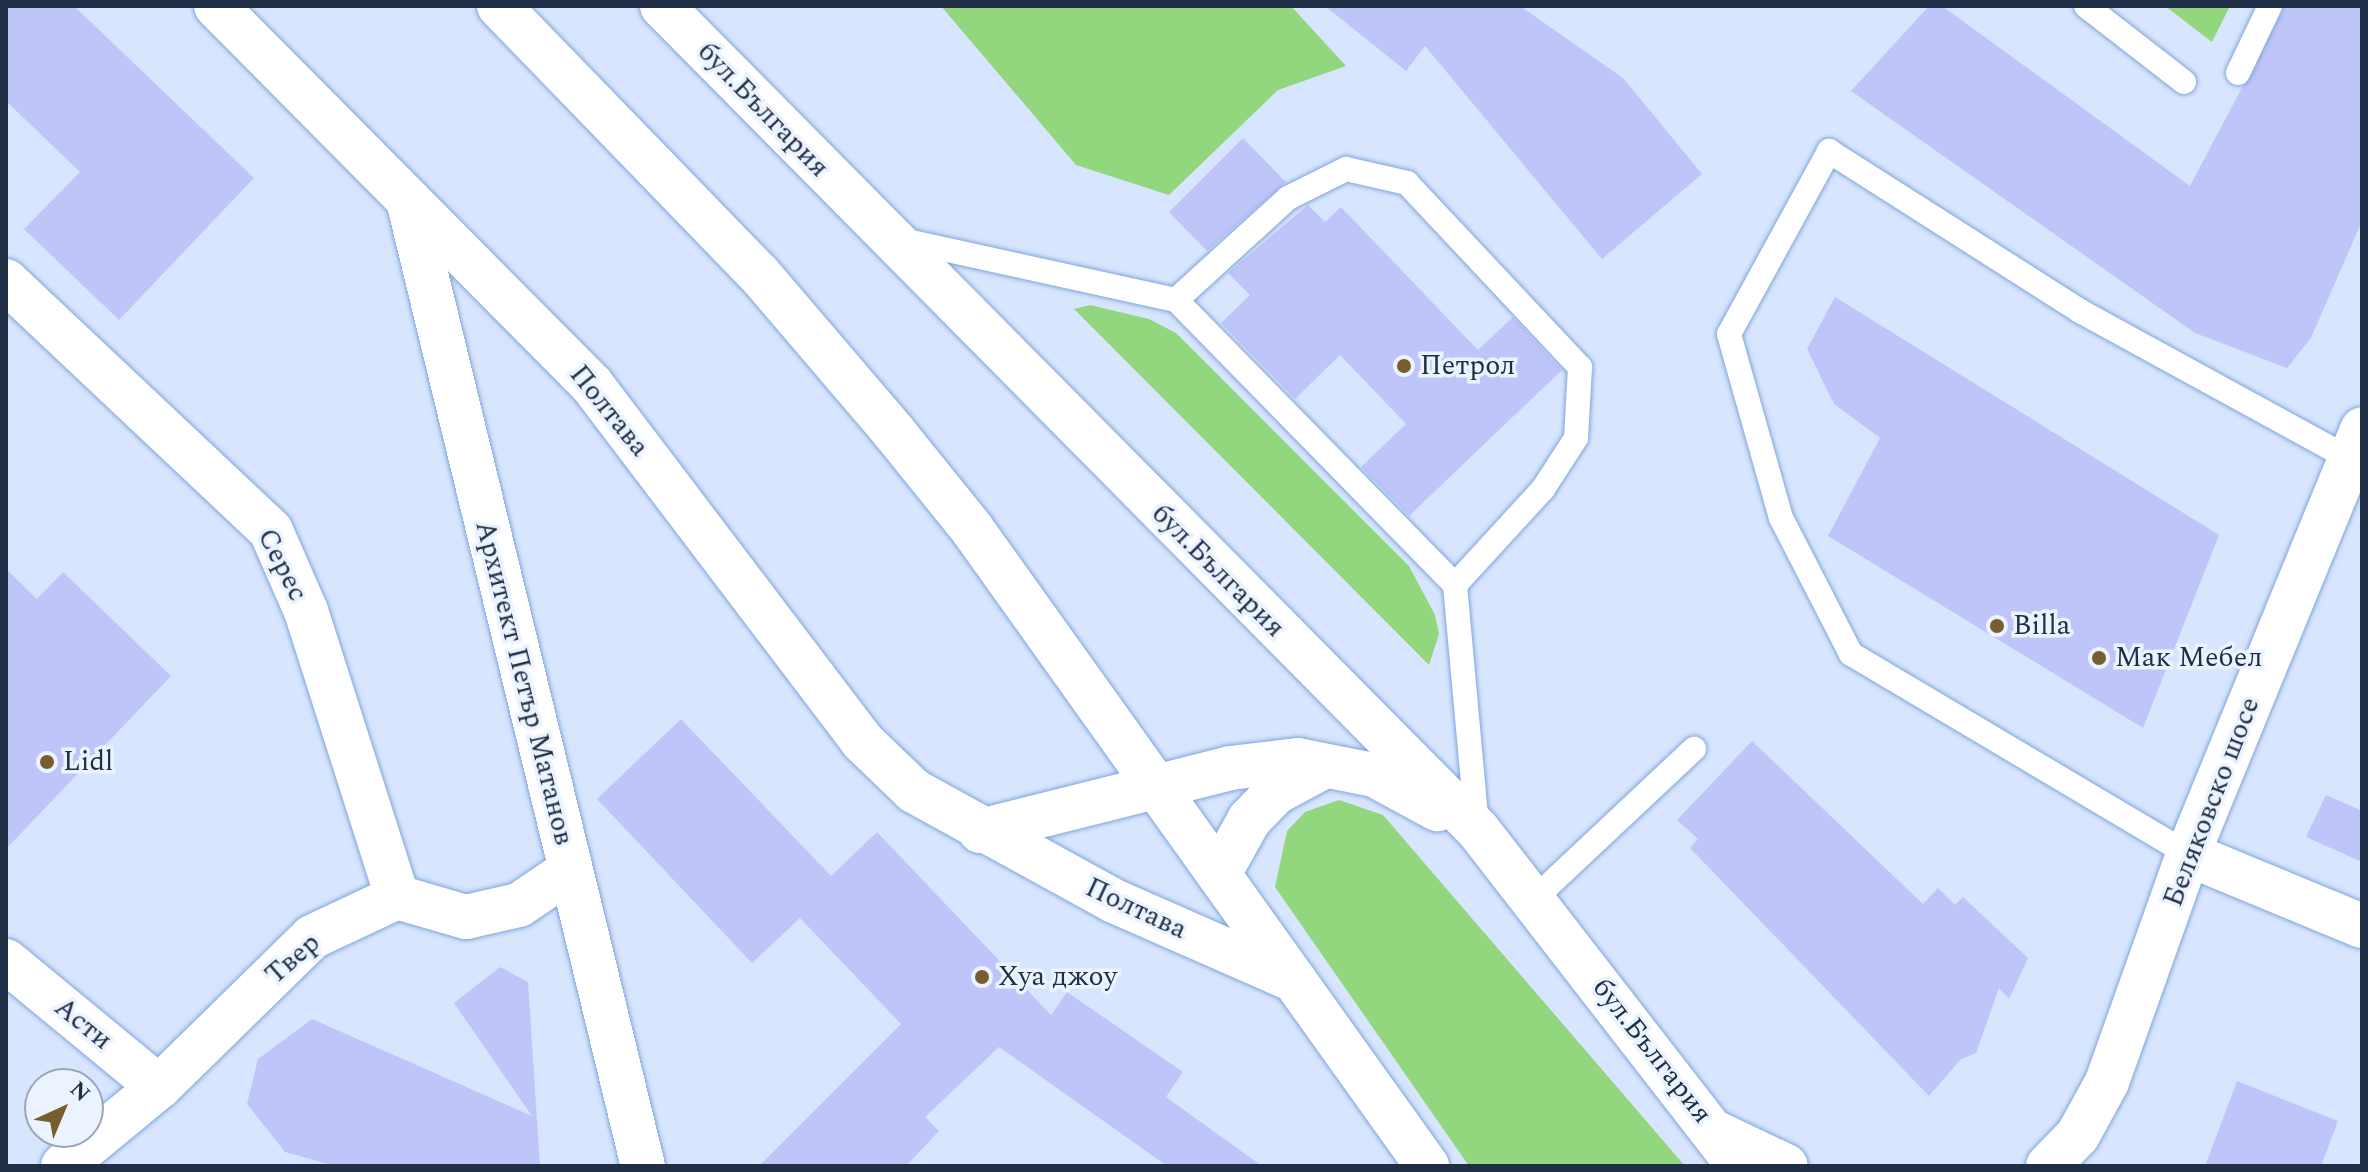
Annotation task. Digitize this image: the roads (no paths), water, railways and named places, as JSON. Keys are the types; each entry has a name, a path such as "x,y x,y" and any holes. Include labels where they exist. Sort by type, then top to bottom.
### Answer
{"street":[{"name":"Полтава","path":"216,6 592,385 862,741 914,791 980,831 1114,901 1294,980"},
{"path":"499,6 829,351 972,529 1427,1166"},
{"name":"бул.България","path":"662,6 885,236 1478,830 1728,1150"},
{"name":"Архитект Петър Матанов","path":"408,200 643,1166"},
{"name":"Серес","path":"6,281 271,531 306,611 397,897"},
{"name":"Беляковско шосе","path":"2048,1166 2078,1135 2107,1082 2188,854 2356,443"},
{"path":"1219,874 1249,820 1275,793 1335,763"},
{"path":"980,831 1158,789 1230,768 1335,763 1374,775 1478,830"},
{"path":"2188,854 2362,926"},
{"path":"397,897 466,917 519,905 569,871"},
{"name":"Твер","path":"63,1166 159,1087 312,937 397,897"},
{"name":"Асти","path":"6,961 159,1087"},
{"path":"1728,1150 1786,1166"}],"lane":[{"path":"2086,6 2184,82"},
{"path":"2238,73 2270,6"},
{"path":"2188,854 1851,654 1781,518 1729,334 1829,151 2080,311 2356,443"},
{"path":"1176,300 1288,198 1346,169 1407,183 1580,367 1576,438 1543,489 1455,585"},
{"path":"885,236 1176,300 1455,585 1478,830"},
{"path":"1533,900 1694,749"}],"place":[{"name":"Петрол","path":"1404,366"},
{"name":"Billa","path":"1997,626"},
{"name":"Мак Мебел","path":"2099,658"},
{"name":"Lidl","path":"47,762"},
{"name":"Хуа джоу","path":"982,977"}]}
